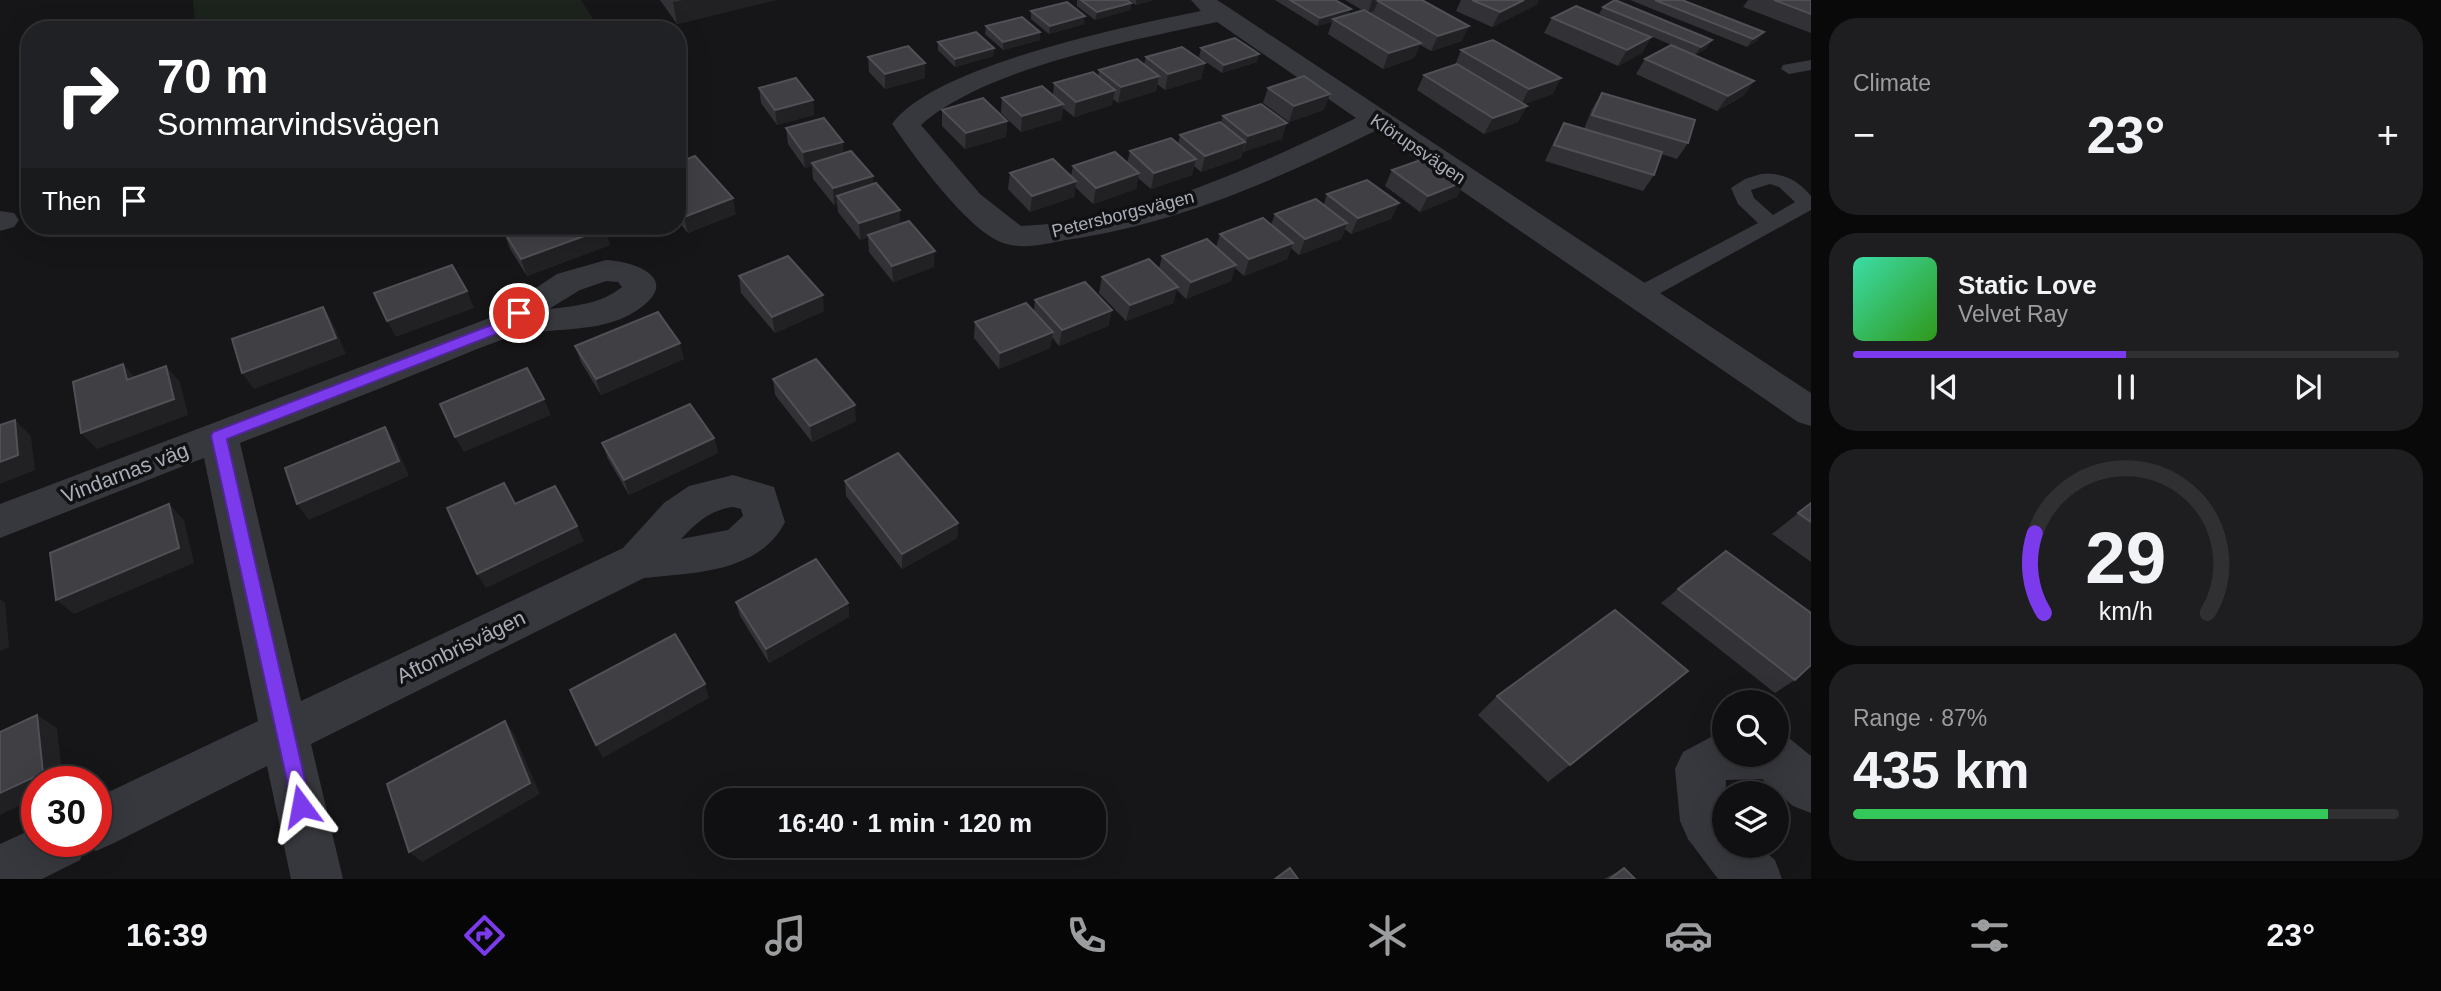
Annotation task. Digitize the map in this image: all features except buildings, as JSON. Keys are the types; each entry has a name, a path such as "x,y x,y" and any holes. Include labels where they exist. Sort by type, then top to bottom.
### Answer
{"street":[{"name":"Klörupsvägen","path":"1211,7 1811,412"},
{"name":"Petersborgsvägen","path":"1211,7 1028,61 924,106 906,124 992,222 1015,237 1067,231 1171,206 1251,179 1375,120"},
{"path":"219,436 504,326"},
{"name":"Vindarnas väg","path":"0,521 219,436 317,879"},
{"name":"Aftonbrisvägen","path":"112,817 638,561"},
{"path":"1712,829 1706,821 1700,769 1723,754 1772,755 1811,788"},
{"path":"0,872 31,857"},
{"path":"1734,858 1745,872 1756,879"}],"lane":[{"path":"1789,69 1811,65"},
{"path":"1637,296 1771,224"}],"shaded area":[{"path":"193,0 581,0 594,21 195,21"}],"route":[{"path":"301,806 219,436 504,326 519,313"}]}
